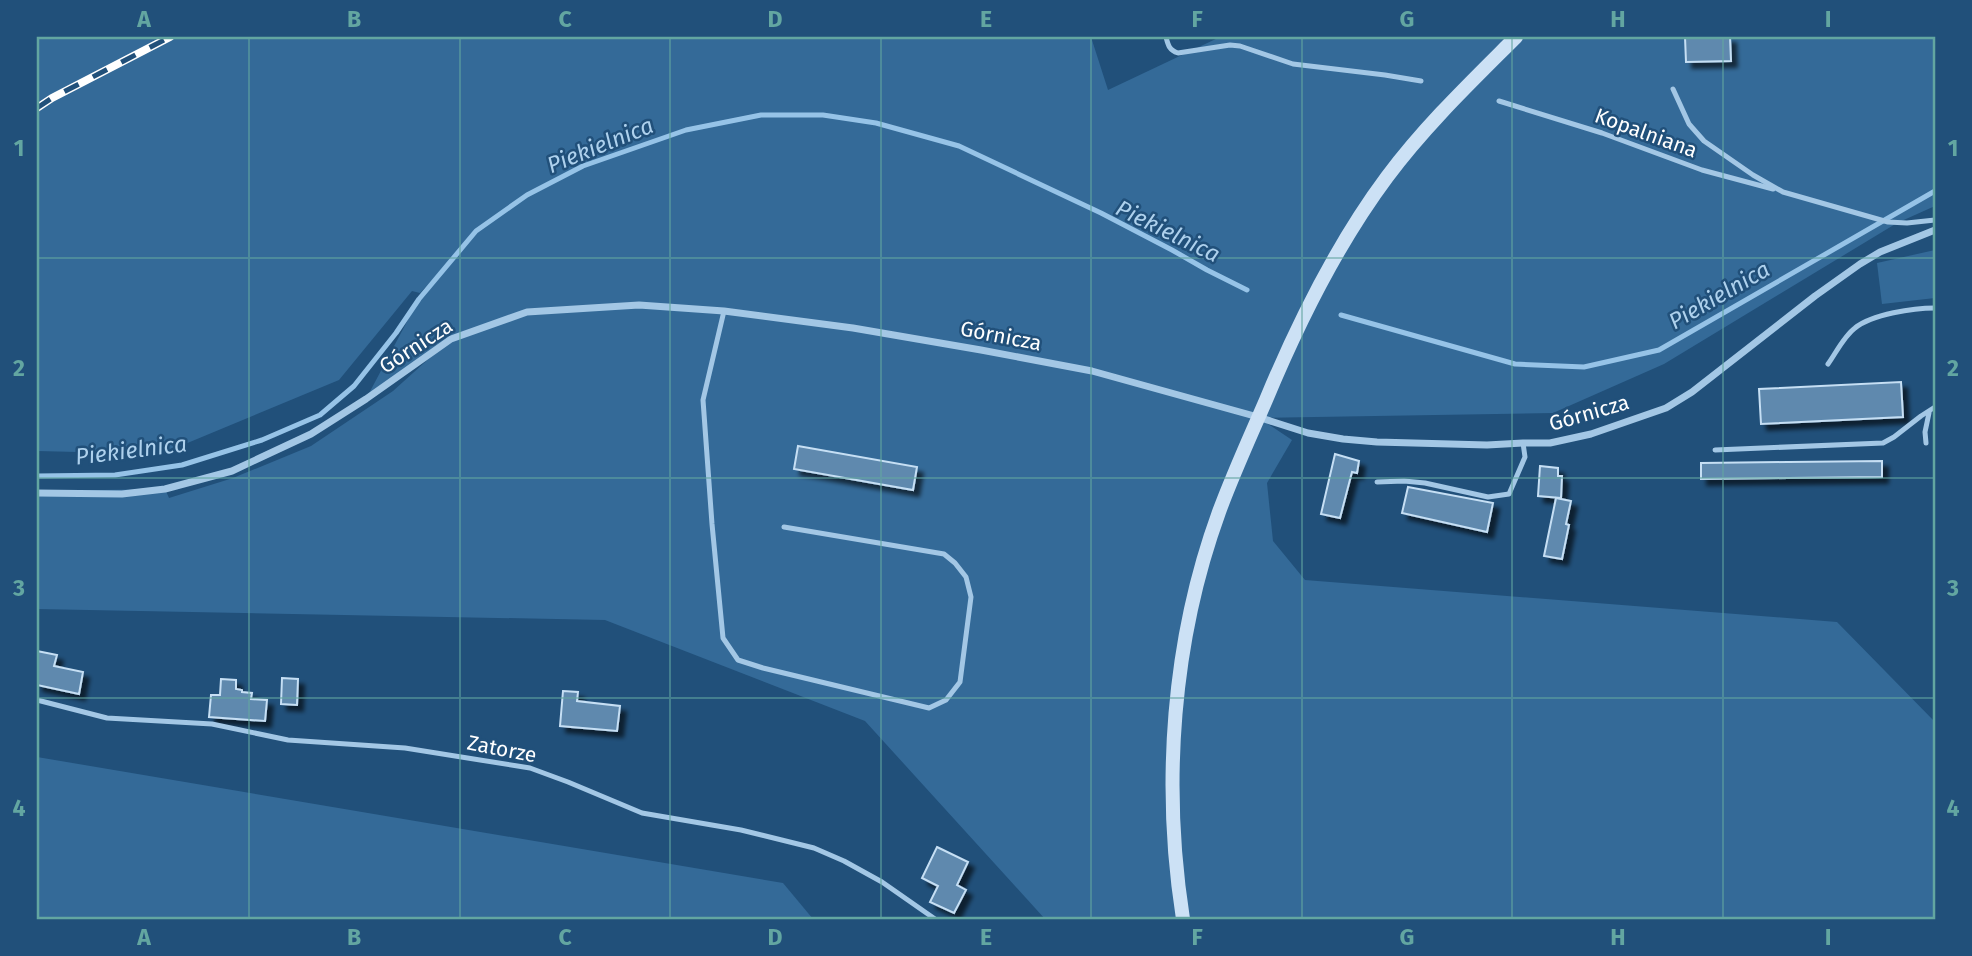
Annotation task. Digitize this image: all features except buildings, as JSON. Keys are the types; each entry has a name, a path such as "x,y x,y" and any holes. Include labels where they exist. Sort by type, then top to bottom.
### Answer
{"main road":[{"path":"1183,919 1174,830 1172,769 1175,720 1186,636 1219,513 1284,356 1337,255 1364,211 1408,150 1516,37"}],"street":[{"name":"Górnicza","path":"37,493 122,494 165,489 232,471 311,434 451,339 527,312 639,305 724,311 853,328 1092,371 1308,433 1343,439 1487,445 1550,443 1591,434 1666,408 1692,393 1860,264 1880,252 1935,230"}],"lane":[{"path":"1166,37 1168,46 1178,53 1230,45 1293,65 1421,81"},
{"name":"Kopalniana","path":"1673,89 1689,124 1704,141 1783,192"},
{"name":"Kopalniana","path":"1499,101 1602,133 1702,170 1864,216 1888,222 1935,220"},
{"path":"1828,363 1854,328 1891,314 1935,307"},
{"path":"724,311 703,400 723,638 738,660 763,668 929,708 946,700 960,682 971,597 966,577 955,563 944,554 784,527"},
{"path":"1715,450 1883,443 1935,407"},
{"path":"1926,443 1929,413"},
{"path":"1377,482 1425,483 1488,497 1509,495 1525,457 1523,443"},
{"name":"Zatorze","path":"37,700 107,718 212,724 288,740 405,748 530,768 642,813 754,833 814,848 845,860 883,882 935,919"}],"shaded area":[{"path":"37,37 1091,37 1108,90 1220,37 1935,37 1935,206 1897,223 1664,364 1553,413 1259,418 1292,440 1267,483 1273,541 1305,580 1837,622 1935,722 1935,919 1045,919 865,721 605,620 37,609 37,491 165,489 169,498 233,478 311,446 393,391 444,345 366,399 419,299 462,248 420,293 412,291 339,380 161,454 37,451"},
{"path":"1935,250 1935,298 1882,304 1877,263"},
{"path":"37,757 783,883 813,919 37,919"}],"waterway":[{"name":"Piekielnica","path":"37,476 115,475 182,465 262,440 320,415 354,386 419,299 476,231 527,195 583,166 686,130 761,115 823,115 876,123 959,146 1101,213 1247,290"},
{"name":"Piekielnica","path":"1341,315 1515,364 1584,367 1659,350 1935,191"}],"railway":[{"path":"37,108 170,37"}]}
